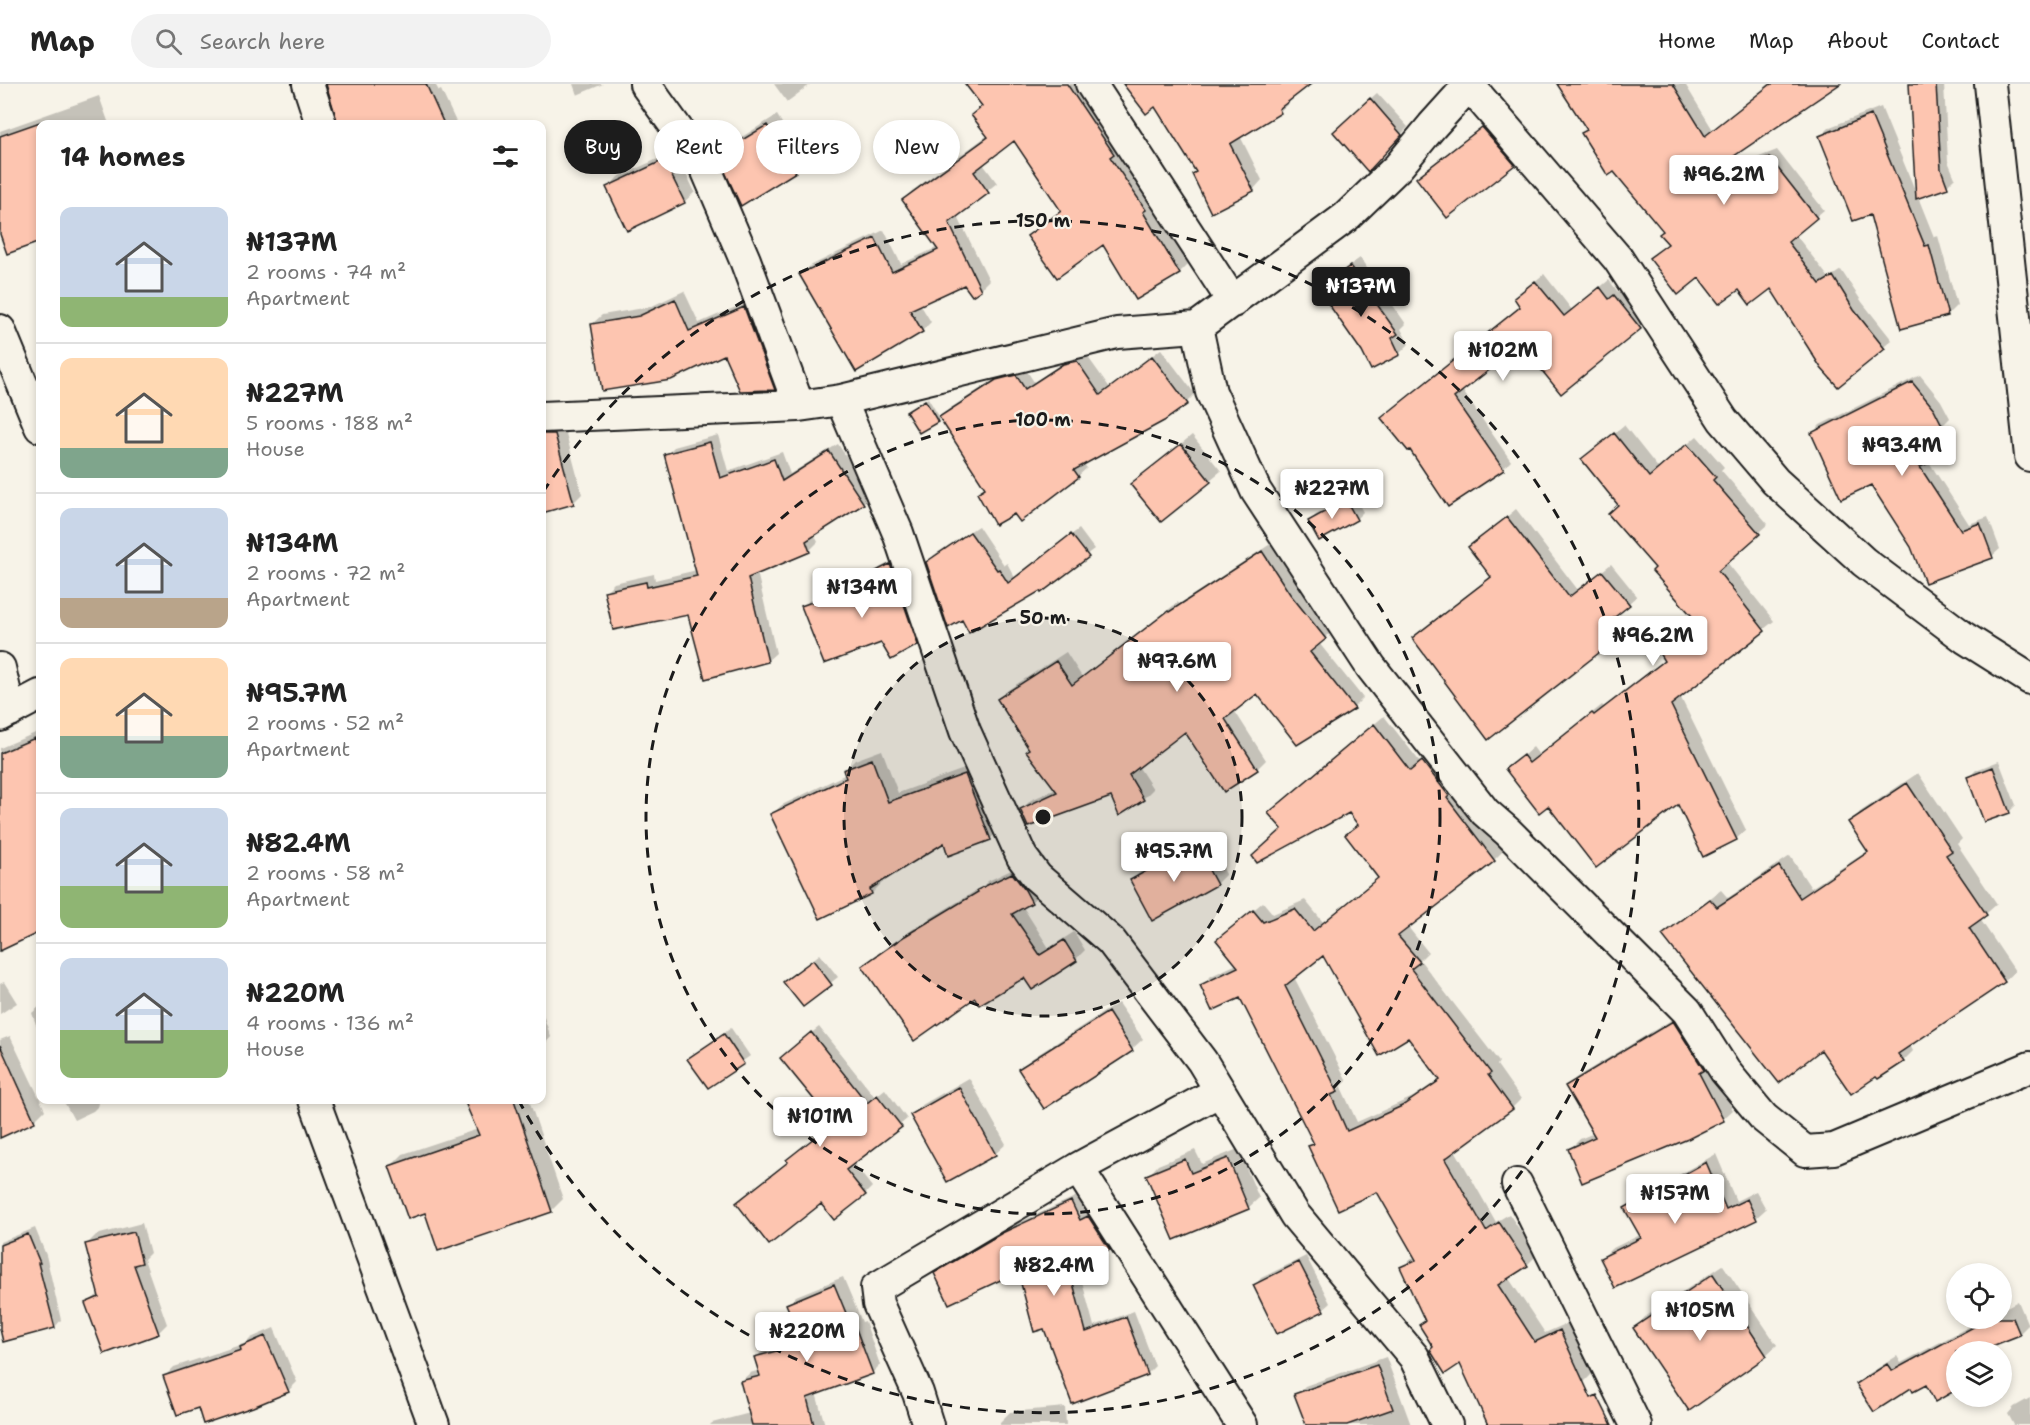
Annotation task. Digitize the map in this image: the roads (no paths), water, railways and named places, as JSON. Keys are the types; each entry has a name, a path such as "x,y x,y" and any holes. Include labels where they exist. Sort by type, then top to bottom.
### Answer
{"street":[{"path":"308,84 320,120"},
{"path":"645,84 706,169 745,260 799,406"},
{"path":"1091,84 1233,302"},
{"path":"1990,84 2030,456"},
{"path":"546,417 799,406 842,400 1117,333 1197,327 1346,217 1398,166 1469,85 1618,259 1723,420 1776,481 1864,562 1965,638 2030,679"},
{"path":"1197,327 1210,392 1256,491 1371,667 1485,812 1508,832 1687,1011 1725,1071 1764,1118 1805,1151 1834,1149 2030,1067"},
{"path":"0,330 36,417"},
{"path":"842,400 898,533 965,731 1022,857 1037,877 1110,941 1202,1061 1295,1215 1414,1358 1447,1425"},
{"path":"0,668 5,713 36,697"},
{"path":"928,1425 918,1393 878,1304 876,1288 1078,1168 1220,1091"},
{"path":"315,1104 434,1425"},
{"path":"1078,1168 1242,1425"},
{"path":"1516,1184 1636,1425"}]}
